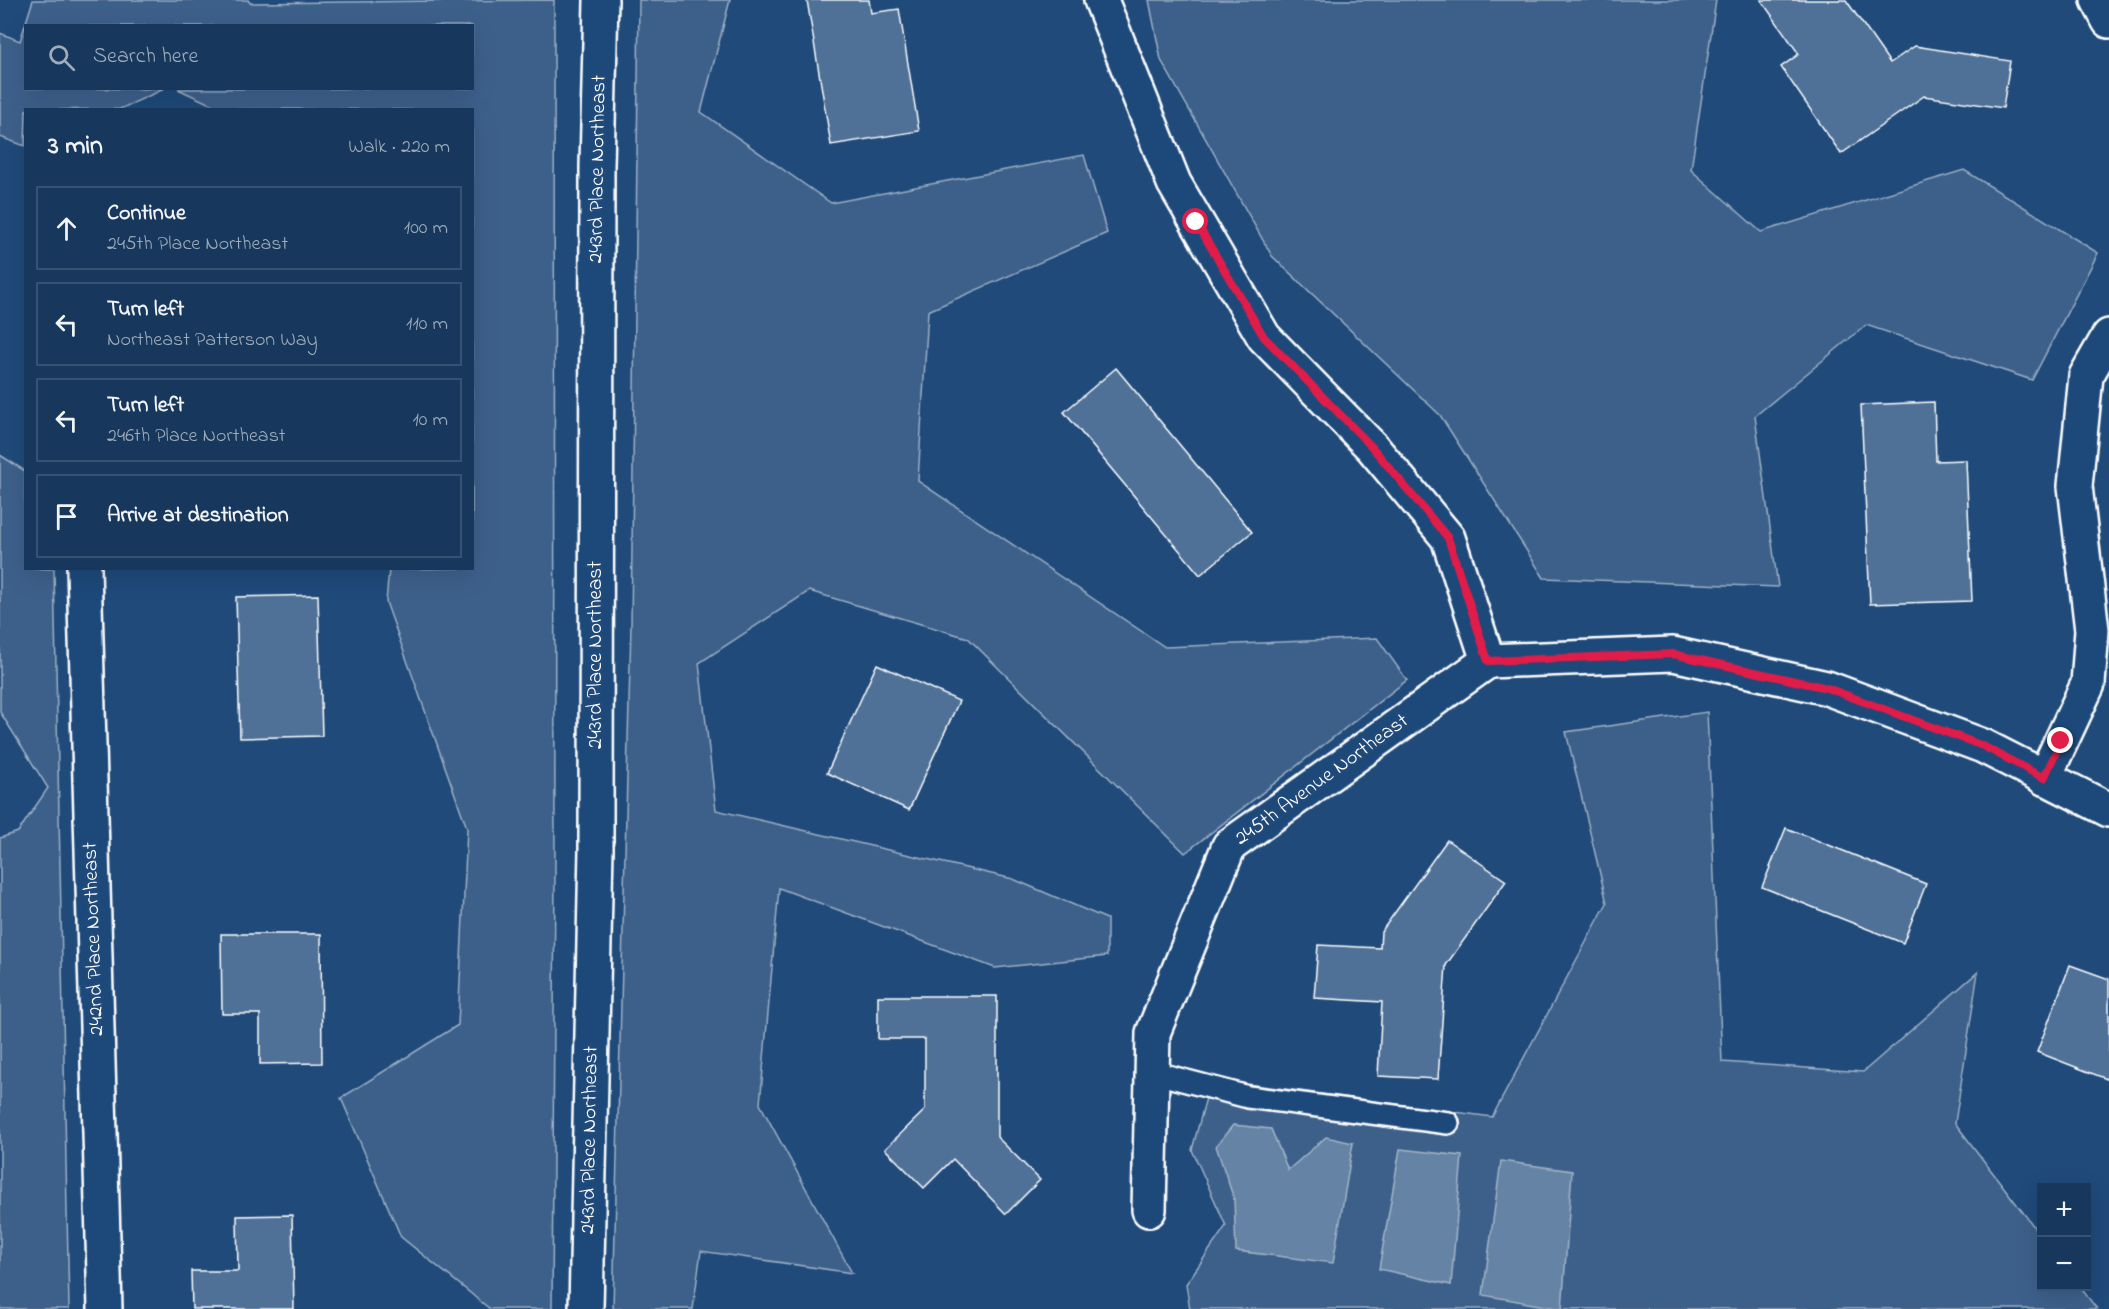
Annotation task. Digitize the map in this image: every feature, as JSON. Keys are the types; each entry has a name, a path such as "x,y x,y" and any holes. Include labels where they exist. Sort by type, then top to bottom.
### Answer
{"street":[{"name":"243rd Place Northeast","path":"586,1309 596,849 597,166 601,0"},
{"path":"1101,0 1173,183 1264,337 1372,447 1448,538 1488,661 1673,654 1827,688 1983,746 2109,810"},
{"path":"2098,0 2109,21"},
{"path":"2044,778 2088,684 2092,630 2075,486 2086,376 2109,336"},
{"name":"242nd Place Northeast","path":"84,570 105,1309"},
{"name":"245th Avenue Northeast","path":"1149,1210 1153,1033 1229,846 1488,661"}],"lane":[{"path":"1152,1072 1248,1097 1448,1124"}],"shaded area":[{"path":"33,0 248,0 250,3 554,0 555,874 552,1309 490,1309 401,1237 341,1098 458,1025 467,828 386,602 389,570 474,570 474,108 219,108 180,90 474,90 474,24 25,24"},
{"path":"639,0 730,0 701,112 831,203 1084,155 1107,233 928,311 918,481 1165,647 1377,638 1407,680 1185,853 968,638 809,591 699,663 716,810 1013,879 1107,919 1107,956 995,968 779,888 760,1104 852,1273 701,1251 693,1309 613,1309 631,626"},
{"path":"1149,0 1716,0 1691,170 1761,232 1964,170 2098,253 2032,380 1866,325 1755,416 1778,587 1544,578 1440,415 1272,256 1161,60"},
{"path":"24,28 24,90 162,90 122,108 24,108 24,146 0,137 0,33 20,41"},
{"path":"0,455 24,470 24,570 54,570 69,1309 0,1309 0,838 18,832 48,788 0,712"},
{"path":"1707,712 1722,1062 1863,1072 1978,972 1955,1123 2037,1231 2037,1291 2083,1291 2097,1309 1190,1309 1186,1284 1226,1226 1192,1150 1211,1079 1492,1117 1607,903 1566,732"},
{"path":"1233,1125 1271,1129 1288,1170 1326,1137 1353,1143 1333,1263 1236,1251 1234,1199 1216,1146"},
{"path":"1400,1149 1462,1156 1451,1285 1379,1269"},
{"path":"1501,1161 1572,1171 1562,1309 1483,1295"}],"building":[{"path":"807,0 869,0 871,13 899,9 919,131 831,145"},
{"path":"1761,0 1846,0 1890,63 1915,46 2010,61 2003,108 1924,96 1841,154 1781,67 1799,54"},
{"path":"1116,368 1252,532 1200,575 1064,412"},
{"path":"1934,402 1936,461 1966,460 1972,601 1870,604 1861,405"},
{"path":"318,595 322,736 240,738 236,597"},
{"path":"877,664 959,701 909,810 827,773"},
{"path":"1786,828 1926,884 1903,943 1762,887"},
{"path":"1447,840 1506,881 1446,965 1438,1079 1378,1076 1382,1002 1314,998 1318,945 1380,948 1381,932"},
{"path":"221,934 321,934 322,1063 260,1064 260,1014 222,1014"},
{"path":"2070,965 2109,979 2109,1080 2037,1052"},
{"path":"878,996 997,996 997,1137 1040,1180 1006,1214 953,1159 924,1188 885,1149 925,1110 925,1039 878,1039"},
{"path":"292,1215 294,1309 192,1309 191,1271 238,1271 237,1216"}],"route":[{"path":"1196,222 1264,337 1372,447 1448,538 1488,661 1673,654 1827,688 1983,746 2044,778 2061,741"}]}
